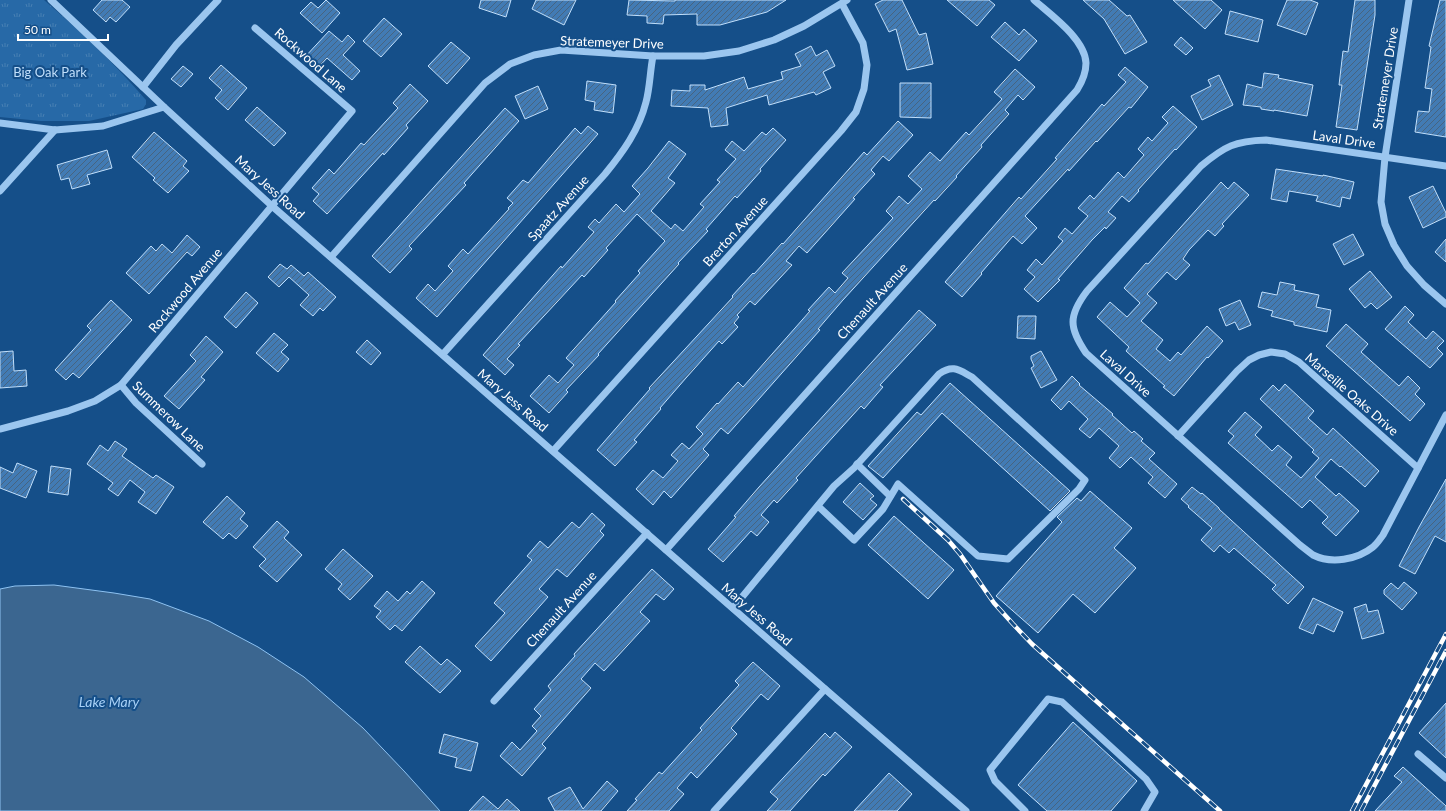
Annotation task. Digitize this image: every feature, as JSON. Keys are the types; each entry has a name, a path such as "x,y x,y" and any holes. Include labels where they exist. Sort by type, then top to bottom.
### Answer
{"street":[{"name":"Mary Jess Road","path":"51,0 164,107 272,206 554,451 961,809"},
{"path":"143,87 176,45 218,0"},
{"name":"Chenault Avenue","path":"666,550 1077,90 1083,79 1086,63 1081,48 1074,36 1034,0"},
{"name":"Stratemeyer Drive","path":"1408,0 1385,157 1381,202 1385,224 1394,245 1407,266 1424,285 1446,304"},
{"name":"Stratemeyer Drive","path":"331,257 485,84 510,64 534,55 561,50 653,56 704,56 739,51 774,40 804,26 844,2"},
{"name":"Brerton Avenue","path":"554,451 836,137 856,112 864,89 867,65 862,43 844,2"},
{"name":"Rockwood Lane","path":"255,28 352,111"},
{"name":"Spaatz Avenue","path":"443,354 621,153 636,130 646,102 653,56"},
{"path":"0,124 56,130 103,126 164,107"},
{"name":"Rockwood Avenue","path":"0,429 68,411 95,400 121,385 352,111"},
{"path":"0,191 56,130"},
{"name":"Laval Drive","path":"1446,166 1266,140 1249,141 1232,145 1218,152 1201,166 1087,291 1078,303 1073,315 1073,326 1076,339 1086,354 1300,545 1313,555 1326,560 1341,560 1357,556 1373,547 1383,535 1446,415"},
{"name":"Marseille Oaks Drive","path":"1178,436 1248,360 1271,352 1285,354 1299,362 1418,468"},
{"path":"733,608 834,486 857,464 939,374 946,369 955,368 972,377 1085,480 1079,489 1008,559 978,556 898,484 883,509 854,540 818,506"},
{"name":"Summerow Lane","path":"121,385 156,424 202,464"},
{"path":"857,464 890,496"},
{"name":"Chenault Avenue","path":"494,701 647,533"},
{"path":"714,811 825,689"},
{"path":"1026,811 995,781 990,770 1048,699 1062,702 1146,779 1155,792 1144,811"},
{"path":"1418,754 1446,778"}],"green space":[{"name":"Big Oak Park","path":"0,0 44,0 97,48 146,100 146,104 143,109 89,121 41,121 0,117"}],"water":[{"name":"Lake Mary","path":"54,585 150,599 209,621 258,647 304,677 363,728 440,811 0,811 0,589 15,586"}],"building":[{"path":"102,0 122,0 130,7 116,22 110,17 106,22 93,10"},
{"path":"326,0 340,13 322,33 300,13 311,2 318,8"},
{"path":"481,0 511,0 506,17 479,8"},
{"path":"536,0 576,0 564,25 532,9"},
{"path":"629,0 786,0 767,12 720,25 697,25 697,14 664,15 663,24 647,23 647,16 627,15"},
{"path":"883,0 902,0 919,35 926,33 933,64 907,70 896,29 889,32 875,4"},
{"path":"947,0 989,0 995,5 977,26"},
{"path":"1083,0 1109,0 1127,16 1130,15 1147,42 1125,54 1104,19"},
{"path":"1173,0 1211,0 1222,10 1205,29"},
{"path":"1287,0 1310,0 1318,3 1306,35 1277,25"},
{"path":"1355,0 1375,0 1375,15 1357,130 1336,127 1342,85 1339,85 1343,51 1348,52"},
{"path":"1440,0 1446,0 1446,137 1415,132 1418,111 1429,112 1432,89 1425,88 1431,47 1429,46"},
{"path":"1230,11 1263,20 1258,42 1225,34"},
{"path":"384,18 402,34 381,57 363,41"},
{"path":"1005,22 1019,35 1024,29 1037,41 1019,61 991,37"},
{"path":"329,31 342,42 348,35 355,42 343,55 360,71 352,80 327,58 317,69 304,58"},
{"path":"1181,37 1193,48 1186,55 1174,45"},
{"path":"451,42 470,58 447,84 428,66"},
{"path":"811,46 816,56 827,50 835,66 823,72 831,88 816,95 814,92 769,105 767,95 726,108 728,125 711,127 708,108 671,106 672,90 690,91 690,85 705,85 705,90 744,77 748,89 783,79 781,72 801,66 795,54"},
{"path":"221,65 247,88 228,110 215,98 222,90 209,78"},
{"path":"183,66 193,74 181,87 171,79"},
{"path":"1125,67 1148,87 1131,108 1129,107 1069,171 1068,169 1025,216 1037,228 1022,244 1013,236 962,297 945,282 1019,197 1021,199 1057,159 1055,158 1102,104 1104,106 1126,82 1118,75"},
{"path":"1015,69 1035,87 1023,100 1018,95 1005,110 1009,114 981,145 982,147 956,176 957,177 935,201 934,200 843,300 818,329 820,330 728,434 721,428 703,449 709,455 671,498 664,491 653,505 636,489 653,470 663,478 678,461 671,455 682,443 689,449 703,434 696,427 717,403 718,404 738,382 743,387 810,311 808,310 829,287 835,293 848,278 842,273 893,218 886,211 899,196 908,204 922,189 908,176 930,152 940,161 966,132 969,135 1002,99 994,92"},
{"path":"1264,73 1279,75 1278,78 1313,85 1307,116 1243,105 1247,84 1262,88"},
{"path":"1219,75 1233,105 1202,120 1191,96 1211,86 1208,80"},
{"path":"587,81 616,85 613,113 594,110 595,102 585,100"},
{"path":"900,83 931,83 931,118 900,117"},
{"path":"410,84 428,101 406,125 408,128 384,155 383,153 327,214 313,201 319,194 312,188 329,169 334,174 361,143 364,145 398,108 393,103"},
{"path":"538,86 548,109 525,119 515,96"},
{"path":"1173,106 1197,127 1176,150 1175,149 1129,202 1122,196 1108,212 1116,218 1106,229 1105,227 1092,240 1058,279 1060,280 1038,302 1024,289 1035,277 1027,270 1036,259 1042,265 1063,241 1058,237 1065,228 1072,234 1088,216 1078,208 1090,195 1094,199 1118,172 1124,178 1144,155 1138,149 1148,137 1152,141 1168,123 1162,117"},
{"path":"257,107 286,133 274,146 245,120"},
{"path":"505,108 519,121 464,183 466,185 409,246 412,249 390,273 372,256"},
{"path":"898,121 913,135 889,161 883,156 871,170 875,174 807,253 799,246 786,261 792,265 755,305 750,301 737,315 739,317 734,323 738,327 722,344 719,341 686,378 634,440 637,442 615,466 597,450 650,389 649,388 733,297 732,296 753,273 754,274 782,243 783,244 864,152 867,155"},
{"path":"588,126 598,134 437,317 416,298 428,284 435,291 453,271 448,266 463,249 468,254 509,209 508,208 513,203 507,198 523,180 528,183 575,128 581,134"},
{"path":"773,128 786,140 760,169 761,171 737,198 735,196 706,229 708,231 598,354 599,355 566,390 568,392 549,413 530,396 549,375 558,383 574,365 566,358 616,302 615,301 640,273 638,271 665,241 637,214 606,248 608,250 584,277 582,275 518,344 520,345 507,359 514,365 505,375 483,355 561,266 562,268 594,232 588,227 595,219 599,223 616,204 624,212 640,194 632,186 669,141 686,154 668,178 675,183 651,211 671,229 675,224 683,231 704,207 700,204 720,182 717,180 736,159 725,150 732,141 744,151 762,132 766,135"},
{"path":"154,132 187,161 183,166 189,171 168,193 153,180 155,178 132,157"},
{"path":"107,150 112,168 87,175 90,184 72,189 69,178 61,180 57,165"},
{"path":"1276,169 1323,175 1354,182 1350,199 1342,197 1340,207 1316,201 1318,196 1289,191 1287,202 1271,199"},
{"path":"1221,182 1228,189 1234,182 1249,195 1222,224 1224,226 1215,236 1208,230 1189,250 1183,259 1190,265 1176,280 1167,272 1147,294 1157,303 1141,321 1163,340 1156,349 1170,361 1178,352 1181,355 1207,326 1223,341 1208,358 1207,357 1174,396 1126,351 1129,347 1097,317 1110,302 1127,317 1140,303 1124,288 1146,263 1148,264"},
{"path":"1433,186 1446,213 1446,217 1423,228 1409,197"},
{"path":"1353,234 1364,255 1344,265 1333,244"},
{"path":"187,235 200,247 192,256 187,252 149,294 126,273 151,246 156,251 162,244 172,253"},
{"path":"1446,239 1446,262 1435,252"},
{"path":"280,264 287,269 291,265 304,276 308,272 336,297 323,311 320,308 313,316 300,305 309,295 289,277 279,287 268,277"},
{"path":"1370,271 1392,297 1377,309 1371,303 1365,308 1349,289"},
{"path":"1280,282 1295,285 1294,290 1319,295 1316,307 1331,310 1327,332 1294,325 1294,322 1271,316 1273,311 1258,307 1262,292 1277,295"},
{"path":"246,292 258,303 236,328 224,317"},
{"path":"111,300 132,320 79,378 73,373 66,380 55,370 91,330 87,326"},
{"path":"1240,300 1251,325 1239,330 1235,322 1226,326 1219,309"},
{"path":"1405,306 1414,315 1408,322 1426,339 1433,331 1444,341 1437,348 1443,354 1430,368 1385,329"},
{"path":"919,310 936,325 880,385 883,387 864,409 861,406 796,478 798,480 777,503 774,500 761,515 769,522 757,536 751,531 723,562 708,549 736,517 734,516 759,487"},
{"path":"1018,316 1036,316 1035,339 1017,338"},
{"path":"1346,324 1368,344 1361,352 1399,386 1408,376 1420,388 1415,394 1425,404 1410,421 1326,346"},
{"path":"274,333 288,345 281,352 289,359 278,372 256,353"},
{"path":"206,336 223,352 201,377 205,380 179,409 164,396 196,361 190,355"},
{"path":"367,340 381,353 371,365 356,352"},
{"path":"13,351 14,371 26,370 27,386 0,388 0,352"},
{"path":"1041,351 1057,380 1041,388 1031,368 1034,366 1031,356"},
{"path":"1072,376 1080,384 1079,385 1113,414 1112,415 1132,433 1134,431 1143,439 1141,441 1155,453 1149,459 1177,484 1165,498 1148,483 1153,477 1131,457 1120,468 1109,458 1119,446 1099,428 1090,438 1079,429 1088,419 1069,401 1061,410 1051,400"},
{"path":"950,383 1070,491 1050,511 942,413 883,478 868,466 917,412 921,415"},
{"path":"1285,384 1314,411 1308,418 1327,435 1333,428 1379,471 1365,487 1331,459 1315,477 1336,496 1339,493 1359,511 1336,536 1322,523 1328,517 1310,500 1302,508 1228,443 1234,436 1228,431 1245,412 1262,427 1255,435 1272,451 1278,445 1292,457 1286,465 1301,478 1319,458 1312,452 1314,450 1260,399 1273,385 1279,391"},
{"path":"115,441 127,449 122,456 153,478 156,475 174,487 156,514 138,502 145,492 130,480 118,496 108,489 113,483 87,464 100,445 108,451"},
{"path":"17,463 37,471 26,498 0,488 0,467 13,473"},
{"path":"51,466 71,469 68,495 48,492"},
{"path":"1446,479 1446,542 1435,536 1415,574 1399,566"},
{"path":"860,483 874,496 870,499 877,505 863,520 843,502"},
{"path":"1192,487 1201,494 1202,493 1219,508 1304,587 1288,604 1272,589 1276,585 1234,548 1229,553 1220,545 1214,552 1201,540 1212,528 1181,499"},
{"path":"1090,491 1132,528 1114,548 1136,568 1095,613 1073,594 1038,633 996,596 1062,522 1057,517 1077,498 1081,501"},
{"path":"227,496 245,513 240,519 248,526 236,539 229,533 223,539 203,522"},
{"path":"592,513 605,525 600,531 604,535 567,577 557,569 539,589 548,597 491,661 475,646 505,613 494,603 532,560 527,556 540,541 548,548 572,522 579,528"},
{"path":"894,516 954,570 928,599 868,545"},
{"path":"277,521 289,532 284,538 302,555 277,582 259,566 266,559 253,547"},
{"path":"343,549 373,576 350,600 338,589 342,584 325,569"},
{"path":"652,569 674,589 664,600 656,594 640,612 650,621 604,671 595,663 581,679 591,688 542,744 546,748 522,776 500,756 512,742 520,750 537,731 532,726 541,716 534,709 551,690 548,686 575,656 574,654"},
{"path":"422,581 435,593 402,631 395,625 390,630 376,617 381,611 374,606 387,591 398,601 407,591 410,594"},
{"path":"1404,582 1417,593 1402,610 1384,594 1384,590 1391,583 1398,589"},
{"path":"1313,598 1343,612 1334,632 1317,624 1313,634 1299,628"},
{"path":"1366,604 1368,612 1378,610 1384,633 1362,639 1354,608"},
{"path":"420,646 441,665 447,659 461,671 440,693 405,662"},
{"path":"753,662 780,686 768,700 761,694 731,728 737,734 697,778 691,772 677,788 684,794 669,811 627,811 637,800 635,799 659,772 662,774 702,730 700,728 739,685 735,681"},
{"path":"1446,703 1446,758 1419,733"},
{"path":"1073,722 1137,781 1111,811 1047,811 1018,785"},
{"path":"835,732 852,747 825,776 823,774 790,811 767,811 778,799 770,792 825,733 830,738"},
{"path":"444,734 478,743 471,771 455,767 457,758 439,753"},
{"path":"1403,767 1446,806 1446,811 1375,811 1402,782 1394,776"},
{"path":"889,773 912,794 897,811 854,811"},
{"path":"607,781 618,791 601,811 555,811 548,798 570,787 583,809"},
{"path":"483,796 498,809 507,799 520,811 469,811"}],"railway":[{"path":"903,499 948,540 960,554 994,603 1032,644 1220,811"},
{"path":"1352,811 1446,634"},
{"path":"1361,811 1446,651"}]}
